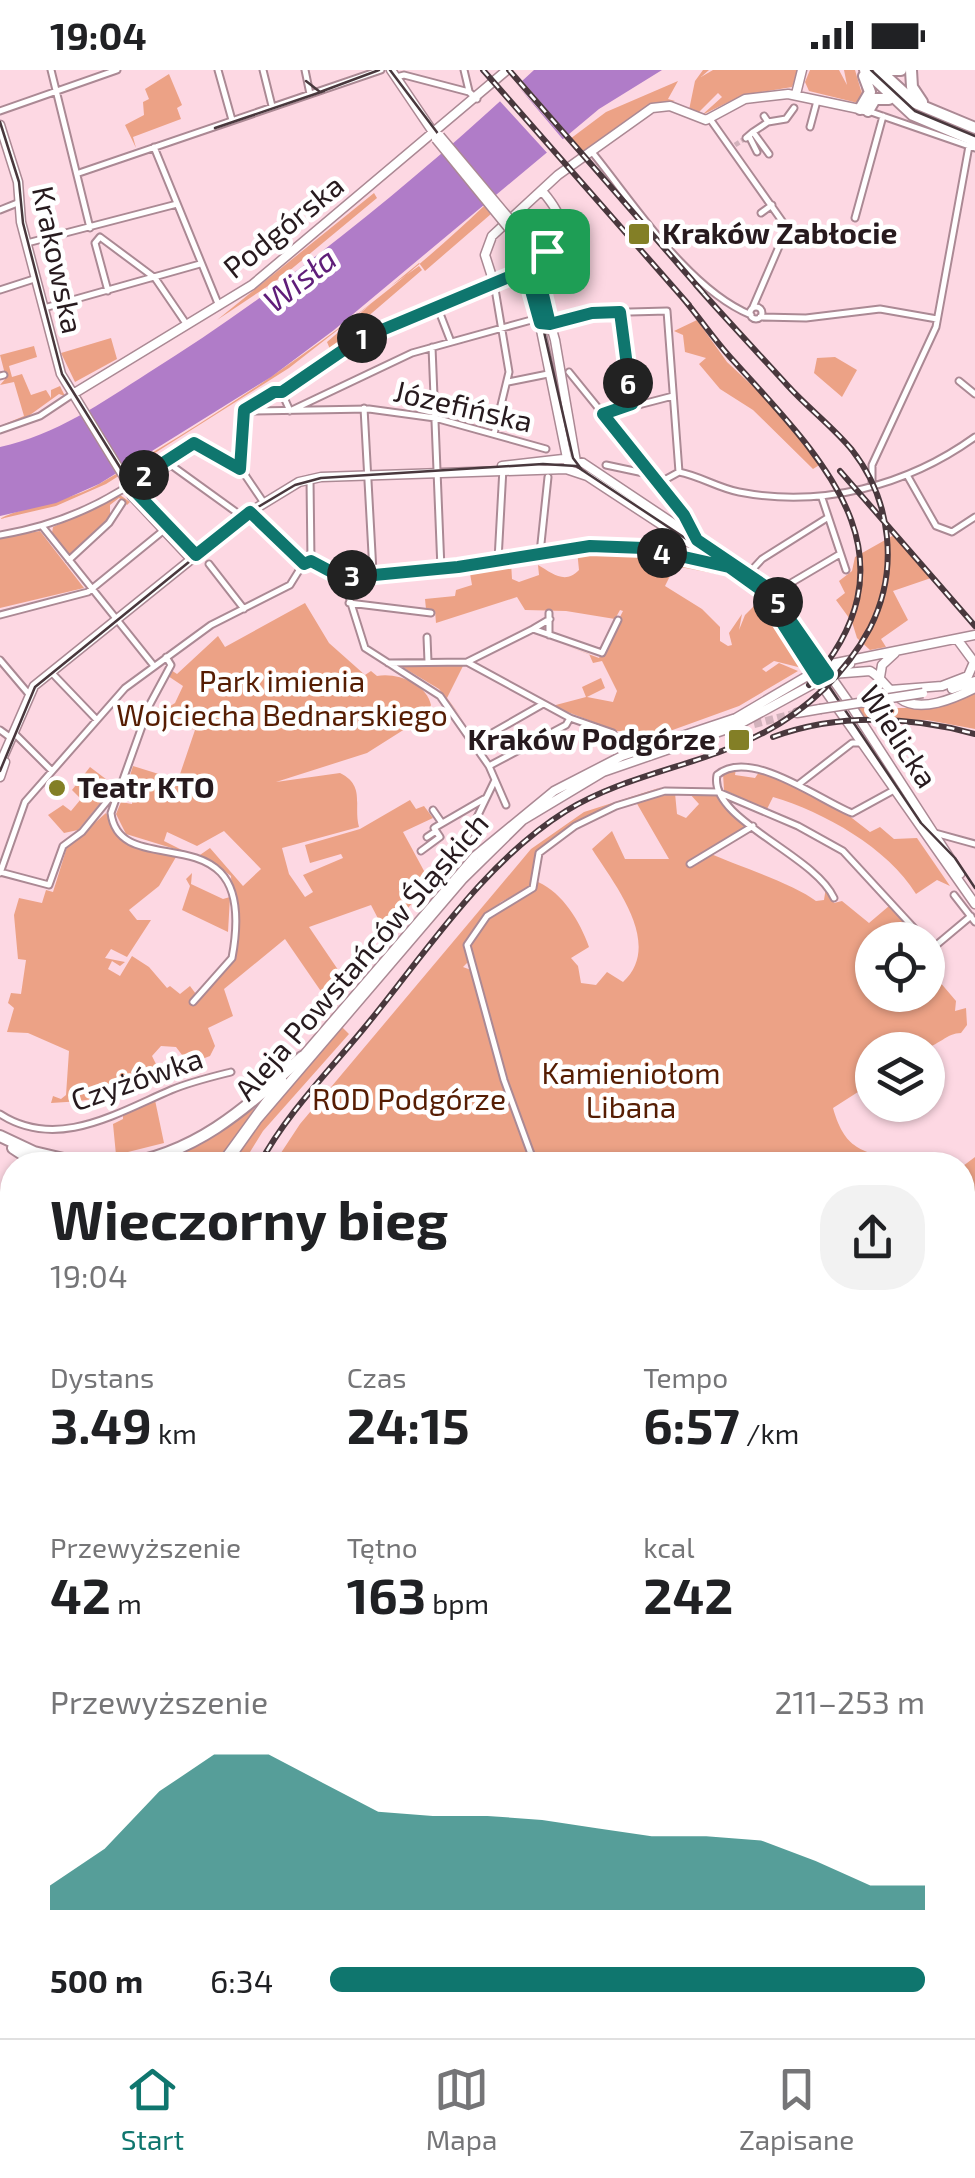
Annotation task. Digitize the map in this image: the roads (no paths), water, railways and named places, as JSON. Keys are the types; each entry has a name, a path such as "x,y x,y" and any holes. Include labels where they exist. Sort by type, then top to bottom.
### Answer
{"main road":[{"path":"864,70 896,103 973,145"},
{"path":"864,70 870,92 864,110"},
{"path":"882,70 901,70"},
{"path":"882,70 905,95 975,128"},
{"path":"911,70 915,94 943,116"},
{"path":"864,110 877,98 896,103"},
{"path":"173,1152 225,1125 302,1057"},
{"path":"0,1137 21,1152"},
{"path":"0,1137 34,1152"}],"street":[{"path":"51,70 80,173 90,228"},
{"path":"0,110 117,70"},
{"path":"218,70 232,120"},
{"path":"263,70 272,106"},
{"path":"305,70 310,94"},
{"path":"80,173 381,70"},
{"path":"464,70 473,95"},
{"name":"Podgórska","path":"75,398 185,322 252,284 437,136 473,95 507,70"},
{"path":"749,135 766,119 786,119 796,99 802,70"},
{"path":"393,74 473,95"},
{"path":"393,74 437,136 516,232 550,324 577,461"},
{"path":"494,434 508,382 504,328 486,260 488,242 590,150 656,106 671,106 700,119 710,119 744,98 817,98 973,145 938,319 872,465 872,484"},
{"path":"810,127 817,98"},
{"path":"855,218 883,116"},
{"path":"710,119 733,146 787,231 758,298 756,312"},
{"name":"Krakowska","path":"0,125 58,366 128,482"},
{"path":"749,135 768,152 759,155 749,135"},
{"path":"154,147 219,306"},
{"path":"590,150 721,302 738,310 781,318 880,309 938,319"},
{"path":"0,165 11,161"},
{"path":"543,192 560,214 561,231 540,263 536,318 570,469"},
{"path":"0,210 20,202"},
{"path":"27,243 177,204"},
{"path":"761,213 772,205"},
{"path":"516,232 544,244 561,231"},
{"path":"511,276 520,258 516,232"},
{"path":"108,291 95,242 104,237 154,278 185,322"},
{"path":"44,308 201,264"},
{"path":"240,469 244,411 274,392 282,392 335,352 511,276 525,277 536,287"},
{"path":"0,290 37,278"},
{"path":"436,306 451,342"},
{"path":"536,318 542,325 592,313 668,311 679,472"},
{"path":"620,312 632,404"},
{"path":"282,392 290,411 432,347 536,318"},
{"path":"432,347 441,569"},
{"path":"570,372 680,510 697,540"},
{"path":"508,382 548,374"},
{"path":"959,382 975,394"},
{"path":"603,414 673,396"},
{"path":"0,430 75,398"},
{"path":"364,408 374,572"},
{"name":"Józefińska","path":"251,412 364,408 435,418 546,450"},
{"path":"659,483 679,472 736,491 822,498 930,467 975,437"},
{"path":"0,535 42,526 194,443 240,469 264,503"},
{"path":"0,764 28,693 246,515 310,478 499,468 566,459 577,461 678,530"},
{"path":"570,469 577,461"},
{"path":"606,464 653,475"},
{"path":"196,555 141,491 140,485 171,465 246,515 304,564"},
{"path":"499,468 570,469 678,530"},
{"path":"498,560 499,468"},
{"path":"907,475 936,526 952,532 975,518"},
{"path":"540,553 548,477"},
{"path":"310,478 311,561"},
{"path":"128,482 132,496 164,530 196,555"},
{"path":"128,482 196,555"},
{"path":"822,498 846,570"},
{"path":"69,560 104,528 122,502"},
{"path":"678,530 680,510"},
{"path":"749,573 762,559 827,518"},
{"path":"42,526 154,666"},
{"path":"0,614 92,590 164,530"},
{"name":"Wielicka","path":"678,530 749,573 772,594 846,696 975,900"},
{"name":"Wielicka","path":"678,530 761,590 919,827 975,900"},
{"path":"311,561 343,578 623,546 729,567"},
{"path":"772,594 840,554"},
{"path":"122,782 64,846 48,885 0,873 20,813 125,688 166,657 295,581 304,564 311,561"},
{"path":"209,564 244,608"},
{"path":"343,578 365,648 440,696 489,766 506,805"},
{"path":"349,603 432,613"},
{"path":"387,664 467,662 533,629 550,616 550,636"},
{"path":"533,629 602,653 618,620"},
{"path":"825,670 975,634"},
{"path":"427,637 428,662"},
{"path":"890,690 942,686 968,676 973,660 957,639"},
{"path":"880,678 882,664 899,651"},
{"path":"166,657 171,665 150,704 112,813 116,831 124,839 209,863 229,878 233,889 232,958 193,1002"},
{"path":"0,660 28,693"},
{"path":"467,662 570,718 614,733 608,744"},
{"path":"825,670 866,670 905,702 919,704 975,685"},
{"name":"Aleja Powstańców Śląskich","path":"234,1152 377,978 507,833 556,797 603,772 751,719 825,670"},
{"path":"51,672 98,720"},
{"path":"846,696 842,680 851,672"},
{"name":"Aleja Powstańców Śląskich","path":"231,1152 244,1126 466,865 519,816 594,768 736,718 815,676"},
{"path":"797,713 975,685"},
{"path":"480,740 543,704"},
{"path":"489,766 566,725 570,718"},
{"path":"709,737 754,724"},
{"path":"0,730 12,735 52,772"},
{"path":"0,777 12,735"},
{"path":"798,784 852,743 866,746"},
{"path":"834,898 815,870 726,807 718,792 718,773 738,765 798,784 847,812 857,813 894,790"},
{"path":"466,840 496,780"},
{"path":"530,1152 504,1080 467,948 470,937 488,916 535,884 539,852 575,826 616,806 665,792 718,792 798,826 843,851 907,922"},
{"path":"427,836 433,828 484,799"},
{"path":"100,810 112,813"},
{"path":"433,810 442,823"},
{"path":"690,864 753,826"},
{"name":"Wielicka","path":"919,827 975,844"},
{"path":"421,850 440,838 433,828"},
{"path":"945,936 973,919 954,895"},
{"name":"Czyżówka","path":"0,1114 30,1127 83,1128 175,1088 232,1072"}],"water":[{"name":"Wisła","path":"534,70 662,70 599,109 334,330 271,377 99,484 56,503 0,516 0,447 40,435 77,417 250,305 396,192"}],"tunnel":[{"path":"735,145 746,138"},
{"path":"754,724 797,713"}],"tram line":[{"path":"306,81 320,92 379,70"},
{"path":"390,70 525,249 573,458 582,470"},
{"path":"871,70 915,111 975,136"},
{"path":"215,128 324,91"},
{"path":"0,122 19,182 23,223 62,374 136,493 191,547 205,547"},
{"path":"0,771 35,687 253,510 295,485 321,478 543,464 576,466 765,591 921,823 955,858 975,888"}],"railway":[{"path":"483,70 689,305"},
{"path":"509,70 705,295"},
{"path":"267,1152 309,1093 457,911 508,856 536,832 589,798 714,754 779,724 810,702 837,675 870,628 879,606 888,560 876,491 852,450 696,285"},
{"path":"682,297 796,432 825,470 847,509 859,550 859,592 843,637 809,685"},
{"path":"840,471 975,626"},
{"path":"773,737 822,724 874,720 925,724 975,734"}],"place":[{"name":"Kraków Zabłocie","path":"639,234"},
{"name":"Kraków Podgórze","path":"739,740"},
{"name":"Teatr KTO","path":"57,788"}],"park label":[{"name":"Park imienia Wojciecha Bednarskiego","path":"282,699"},
{"name":"Kamieniołom Libana","path":"631,1091"},
{"name":"ROD Podgórze","path":"409,1100"}]}
